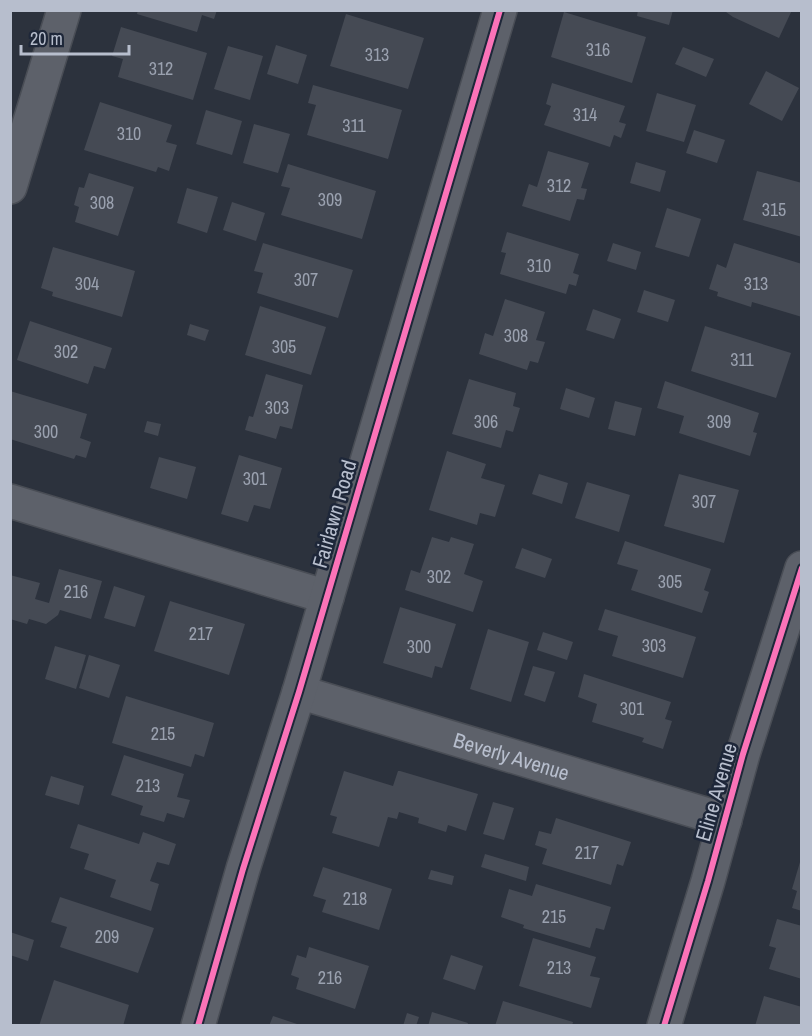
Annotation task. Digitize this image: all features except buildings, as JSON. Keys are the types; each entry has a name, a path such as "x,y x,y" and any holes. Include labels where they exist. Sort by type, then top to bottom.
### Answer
{"street":[{"path":"10,187 64,10"},
{"name":"Fairlawn Road","path":"198,1026 500,10"},
{"path":"10,501 327,597"},
{"name":"Eline Avenue","path":"664,1026 708,881 743,754 801,568"},
{"name":"Beverly Avenue","path":"299,692 725,820"}],"cycle path":[{"path":"198,1026 500,10"},
{"path":"664,1026 708,881 743,754 802,568"}]}
